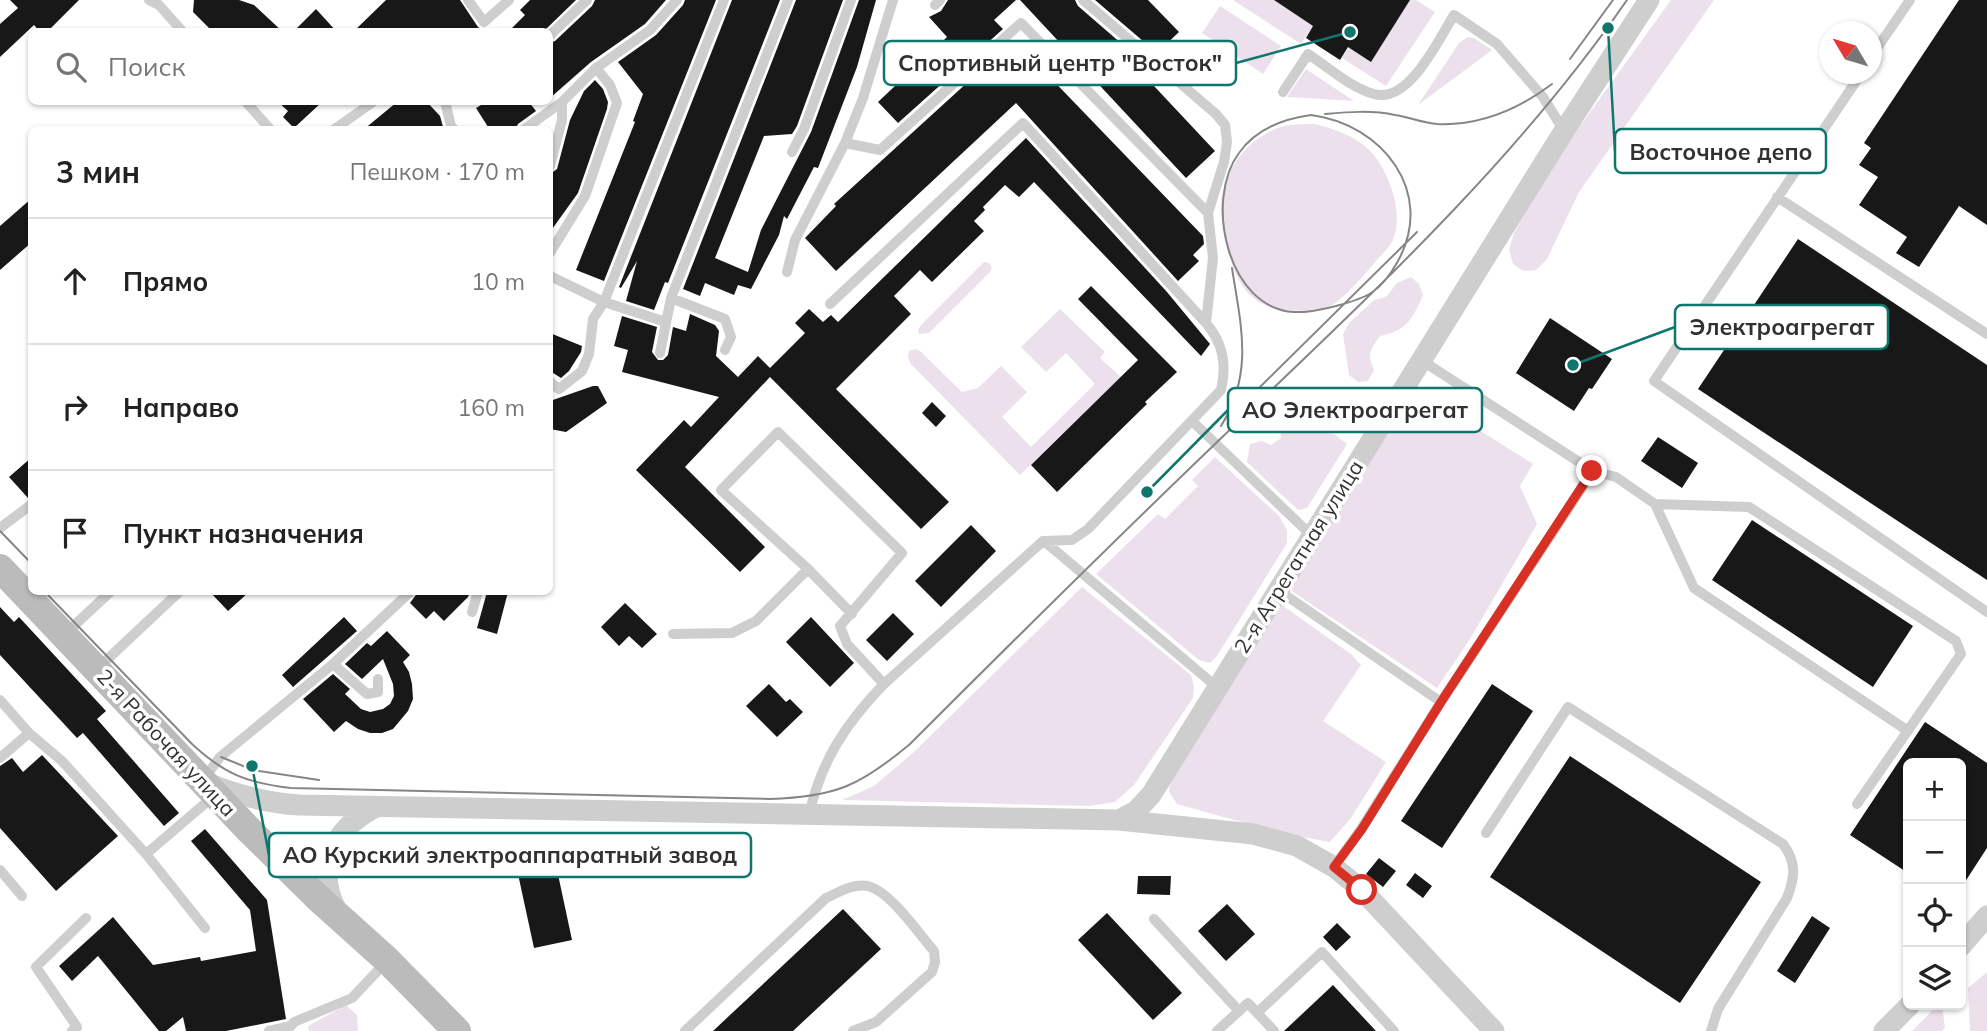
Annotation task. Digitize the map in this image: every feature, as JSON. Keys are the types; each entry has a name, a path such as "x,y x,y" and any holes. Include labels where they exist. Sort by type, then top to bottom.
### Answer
{"main road":[{"name":"2-я Рабочая улица","path":"0,569 208,788 457,1031"}],"street":[{"name":"2-я Агрегатная улица","path":"1119,820 1136,811 1151,795 1564,131 1649,0"},
{"path":"208,788 276,804 1119,820 1253,834 1297,846 1334,867 1362,890 1494,1031"},
{"path":"341,918 330,893 328,876 331,852 350,823 378,806"},
{"path":"1966,940 1987,916"},
{"path":"1884,1031 1905,1010"}],"lane":[{"path":"468,0 486,27 509,0"},
{"path":"553,31 587,0"},
{"path":"529,126 562,102 596,68 650,30 677,0"},
{"path":"553,385 559,389 582,371 589,354 593,319 604,302 724,0"},
{"path":"660,353 671,298 788,0"},
{"path":"792,152 804,129 851,0"},
{"path":"788,272 795,240 845,143 863,98 893,0"},
{"path":"1083,0 1221,119 1226,133 1226,152 1208,213 1213,258 1206,323"},
{"path":"1882,41 1910,0"},
{"path":"157,2 180,28"},
{"path":"1283,92 1308,54 1372,94 1387,95 1402,90 1413,79 1454,15 1497,44 1543,97 1564,131"},
{"path":"845,143 880,150 1021,23 1208,213"},
{"path":"553,248 585,196 617,103 610,85 596,68"},
{"path":"1854,84 1654,381 1987,612"},
{"path":"553,154 562,120 562,102"},
{"path":"249,105 267,126"},
{"path":"339,126 369,105"},
{"path":"445,105 452,126"},
{"path":"809,815 820,776 838,738 863,705 1044,541 1060,541 1080,536 1221,390 1224,372 1221,346 1206,323 1023,123 830,304"},
{"path":"1777,197 1987,334"},
{"path":"553,277 604,302 666,322"},
{"path":"671,298 725,319 731,337 725,350"},
{"path":"1421,360 1592,471 1616,477 1655,504 1694,588 1908,731"},
{"path":"1192,421 1312,536"},
{"path":"852,614 808,569 722,490 778,432 902,553 852,614 840,626 847,644 884,684"},
{"path":"1334,867 1362,829 1441,702 1592,471"},
{"path":"1655,504 1749,507 1956,641 1961,654 1857,804"},
{"path":"0,528 28,507"},
{"path":"1044,541 1219,688"},
{"path":"673,634 732,633 756,621 808,569"},
{"path":"1278,590 1441,702"},
{"path":"64,635 107,595"},
{"path":"97,669 176,595"},
{"path":"146,853 208,788 220,757 333,664 407,595"},
{"path":"472,612 477,595"},
{"path":"333,664 367,694 378,692 378,679"},
{"path":"0,700 29,733 62,761 146,853 205,928"},
{"path":"1486,833 1568,707 1783,844 1791,854 1795,866 1794,880 1787,898 1718,1009 1711,1031"},
{"path":"0,758 29,733"},
{"path":"0,870 22,896"},
{"path":"685,1031 826,898 847,888 866,885 884,893 934,951 932,972 876,1022 852,1031"},
{"path":"77,1030 36,967 86,918"},
{"path":"1154,919 1239,1011"},
{"path":"1257,1013 1322,952 1394,1031"},
{"path":"269,1031 295,1027 352,998 387,960"},
{"path":"1217,1031 1248,1003 1274,1031"},
{"path":"876,1022 884,1031"}],"shaded area":[{"path":"1233,0 1274,0 1313,26 1301,44"},
{"path":"1410,0 1416,0 1435,12 1386,86 1342,58 1349,47 1371,61"},
{"path":"1671,0 1714,0 1579,192 1547,259 1536,270 1523,271 1513,264 1509,250 1514,233 1552,165"},
{"path":"1220,6 1281,46 1263,74 1202,33"},
{"path":"1468,37 1492,50 1418,105 1459,43"},
{"path":"1306,69 1354,101 1287,97"},
{"path":"1315,124 1350,136 1376,158 1390,183 1397,213 1396,227 1393,240 1386,250 1334,304 1311,310 1285,310 1259,302 1241,284 1226,242 1221,205 1223,191 1234,165 1263,135 1289,125"},
{"path":"984,262 992,267 990,272 929,333 919,334 921,325"},
{"path":"1411,277 1419,284 1423,295 1416,310 1403,327 1380,336 1371,352 1374,370 1368,381 1358,382 1349,375 1343,334 1349,323 1374,300 1386,297 1397,283"},
{"path":"1060,309 1105,352 1100,358 1121,377 1020,475 910,363 909,351 916,349 921,352 962,392 978,388 1001,366 1027,392 1002,417 1031,447 1095,384 1066,353 1046,372 1021,347"},
{"path":"1422,394 1533,464 1520,486 1537,524 1470,639 1437,688 1293,592 1291,584 1407,396"},
{"path":"1296,416 1312,431 1334,434 1347,444 1307,508 1298,510 1247,462 1250,444 1262,441 1271,445 1281,438 1279,428 1285,420"},
{"path":"1215,457 1279,516 1287,530 1287,543 1217,656 1210,663 1199,660 1096,574 1158,514 1165,519 1198,486 1192,480"},
{"path":"1082,587 1191,675 1194,686 1193,698 1134,785 1115,802 1089,806 842,800 874,786 915,751"},
{"path":"1279,603 1351,654 1361,665 1323,721 1386,762 1351,818 1330,842 1285,834 1177,804 1169,792 1170,779"},
{"path":"1987,972 1987,1031 1970,1031 1968,988"},
{"path":"346,1005 357,1015 358,1031 309,1031 308,1026"},
{"path":"1933,1010 1943,1010 1945,1028 1942,1031 1912,1031"}],"building":[{"path":"10,0 79,0 51,28 37,28 34,25 28,28 0,57 0,24 18,8"},
{"path":"194,0 239,0 254,5 279,28 209,28 193,12"},
{"path":"386,0 460,0 479,28 357,28"},
{"path":"530,0 576,0 547,28 512,28 525,15 520,10"},
{"path":"595,0 666,0 645,24 591,62 553,95 553,42 592,6"},
{"path":"685,0 716,0 604,281 576,270 635,122 633,121 643,94 618,62 656,35"},
{"path":"732,0 780,0 668,283 665,282 654,310 626,301 637,261 621,288 619,287"},
{"path":"796,0 843,0 797,126 792,134 764,136 715,258 748,272 761,230 811,132 859,0 876,0 857,67 818,168 814,167 787,219 784,216 779,235 751,289 738,285 734,295 705,283 700,296 683,289"},
{"path":"948,0 1016,0 994,20 1003,29 898,123 878,102 947,37 929,17 941,11"},
{"path":"1020,0 1075,0 1078,6 1145,64 1139,70 1215,151 1186,178"},
{"path":"1095,0 1148,0 1179,32 1157,53"},
{"path":"1274,0 1410,0 1371,62 1348,47 1340,60 1306,38 1313,26"},
{"path":"1959,0 1987,0 1987,225 1959,206 1919,267 1896,253 1907,237 1859,205 1878,177 1859,165 1871,148 1864,143"},
{"path":"316,9 333,28 297,28"},
{"path":"1014,40 1203,236 1204,244 1193,255 1199,261 1178,281 1016,103 836,271 805,238 836,206 834,204"},
{"path":"595,80 603,89 608,102 607,109 578,193 553,228 553,172 557,169 570,120 584,91"},
{"path":"281,105 319,105 296,126 292,126 283,117 288,111"},
{"path":"393,105 430,105 440,116 443,126 368,126"},
{"path":"481,105 531,105 536,111 517,126 487,126 476,108"},
{"path":"1026,138 1167,292 1210,344 1201,356 1034,182 1019,197 1005,185 983,207 985,210 974,221 984,231 932,282 920,270 894,296 911,314 836,389 949,502 921,529 770,377 685,467 765,547 740,572 636,470 684,420 691,427 719,397 622,372 628,350 614,346 622,316 657,327 652,352 658,360 663,360 668,355 673,327 686,331 690,314 715,325 719,331 716,356 738,377 758,356 770,368 805,333 795,323 809,309 823,322 831,315 838,322"},
{"path":"28,202 28,246 0,270 0,226"},
{"path":"1798,239 1987,365 1987,580 1698,389"},
{"path":"1091,286 1177,372 1057,492 1031,465 1138,360 1078,299"},
{"path":"1550,318 1612,359 1574,411 1516,373"},
{"path":"553,334 582,346 569,371 561,378 553,373"},
{"path":"598,386 607,403 566,432 553,430 553,400"},
{"path":"932,402 946,416 936,427 922,413"},
{"path":"1658,437 1698,463 1682,488 1641,461"},
{"path":"28,460 28,498 9,477"},
{"path":"1752,520 1913,626 1873,687 1712,580"},
{"path":"971,525 996,551 941,607 915,581"},
{"path":"213,595 246,595 228,611"},
{"path":"416,595 469,595 444,621 434,611 426,619 410,603"},
{"path":"486,595 507,595 497,634 477,628"},
{"path":"625,603 657,634 642,648 629,636 619,646 601,627"},
{"path":"0,607 14,622 19,617 106,711 97,719 179,813 164,826 83,733 77,738 0,655"},
{"path":"893,613 914,634 887,661 866,640"},
{"path":"344,617 357,631 293,687 282,675"},
{"path":"811,617 854,663 830,687 786,642"},
{"path":"387,631 410,655 403,662 412,684 413,699 408,711 393,729 382,733 358,729 346,721 334,732 303,699 333,674 350,689 345,694 361,709 370,712 390,704 394,696 393,684 383,659 362,679 345,664 367,643 371,646"},
{"path":"769,684 786,702 790,699 803,712 777,737 746,706"},
{"path":"1492,684 1533,711 1442,848 1401,821"},
{"path":"1925,722 1987,763 1987,848 1966,880 1966,758 1903,758 1903,870 1850,835"},
{"path":"42,755 118,836 56,891 0,828 0,766 12,758 23,772"},
{"path":"1570,756 1761,882 1680,1003 1490,877"},
{"path":"205,829 267,900 286,1019 226,1031 186,1031 183,1017 166,1031 159,1031 98,956 72,981 59,966 113,917 153,965 200,957 201,961 256,951 250,910 191,841"},
{"path":"1379,858 1396,871 1383,887 1366,874"},
{"path":"556,865 572,940 534,948 518,874"},
{"path":"1415,873 1432,886 1423,898 1406,885"},
{"path":"1138,876 1171,876 1170,895 1137,894"},
{"path":"1227,904 1255,934 1226,961 1198,931"},
{"path":"843,909 881,949 793,1031 713,1031"},
{"path":"1107,913 1182,993 1153,1020 1078,940"},
{"path":"1812,916 1830,928 1795,983 1777,971"},
{"path":"1337,923 1351,937 1336,951 1323,937"},
{"path":"1333,985 1376,1031 1284,1031"}],"tram line":[{"path":"1570,59 1613,0"},
{"path":"48,595 192,744 226,770 261,783 291,788 770,799 830,792 846,786 876,770 910,744 1393,272 1540,114 1627,0"},
{"path":"1325,114 1378,112 1437,124 1453,124 1498,114 1526,101 1552,84"},
{"path":"1311,115 1337,121 1360,132 1380,147 1395,165 1406,187 1410,210 1408,235 1398,261 1375,290 1359,299 1336,306 1294,312 1271,306 1252,292 1238,272 1228,249 1223,223 1223,197 1229,173 1239,153 1253,138 1280,122 1311,115"},
{"path":"1260,387 1417,232"},
{"path":"1221,426 1238,387 1241,368 1241,330 1232,268"},
{"path":"0,531 28,560"},
{"path":"221,757 253,770 319,780"}],"place":[{"name":"Восточное депо","path":"1608,28"},
{"name":"Спортивный центр \"Восток\"","path":"1350,32"},
{"name":"Электроагрегат","path":"1573,365"},
{"name":"АО Электроагрегат","path":"1147,492"},
{"name":"АО Курский электроаппаратный завод","path":"252,766"}],"route":[{"path":"1362,890 1334,867 1362,829 1441,702 1592,471"}]}
